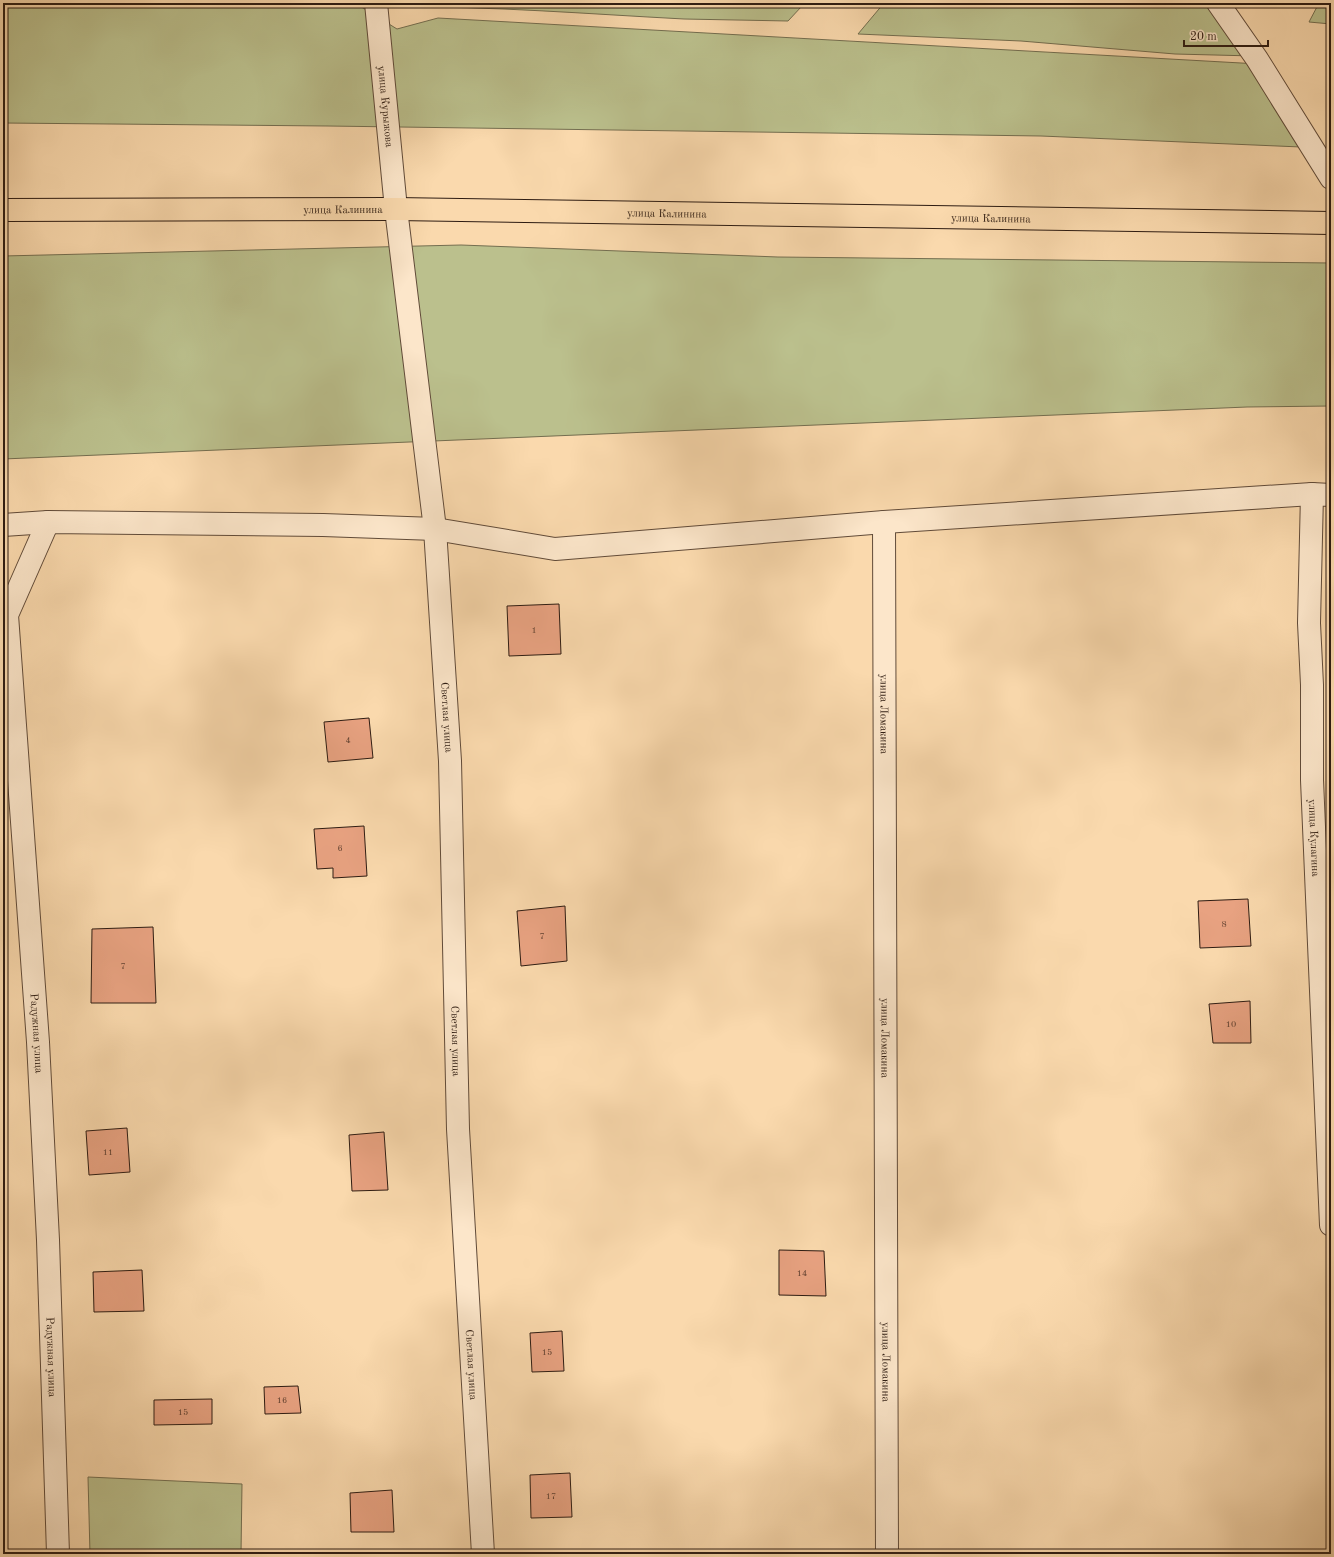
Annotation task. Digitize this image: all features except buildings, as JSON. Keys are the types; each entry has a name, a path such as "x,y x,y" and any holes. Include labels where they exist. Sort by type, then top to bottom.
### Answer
{"main road":[{"name":"улица Калинина","path":"3,210 396,210 1331,224"}],"street":[{"name":"улица Курыжова","path":"376,3 396,210 435,529"},
{"path":"1218,3 1257,59 1331,178"},
{"path":"3,525 48,522 324,525 435,529 555,549 884,522 1321,495"},
{"name":"улица Кулагина","path":"1321,495 1309,623 1312,685 1312,780 1331,1225"},
{"name":"Радужная улица","path":"48,522 7,615 38,1042 48,1240 58,1554"},
{"name":"улица Ломакина","path":"884,522 888,1554"},
{"name":"Светлая улица","path":"435,529 450,761 458,1129 483,1554"}],"green space":[{"path":"3,3 355,3 397,29 438,18 1259,64 1301,147 1041,136 3,123"},
{"path":"397,3 802,3 802,6 788,21 684,19 468,8 396,7"},
{"path":"884,3 1216,3 1254,56 1175,54 1021,41 858,34"},
{"path":"1319,3 1331,3 1331,24 1309,22"},
{"path":"461,245 778,257 1331,263 1331,406 1247,407 3,459 3,256"},
{"path":"88,1477 242,1484 241,1554 90,1554"}]}
